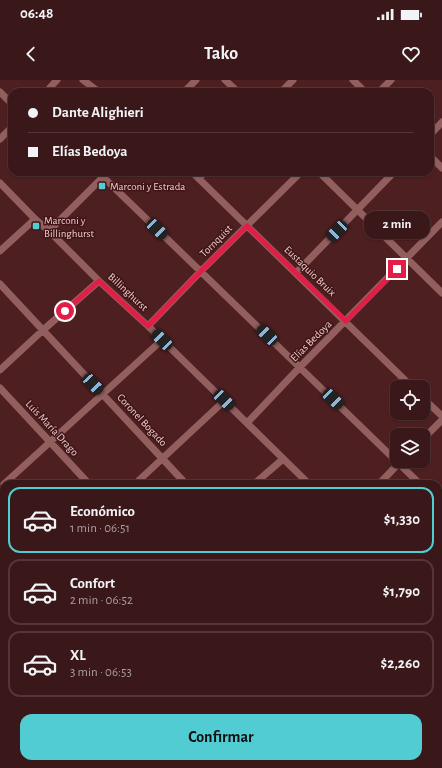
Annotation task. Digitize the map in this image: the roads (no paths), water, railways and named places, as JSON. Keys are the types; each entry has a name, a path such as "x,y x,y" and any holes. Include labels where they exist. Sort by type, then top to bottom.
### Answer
{"street":[{"path":"50,88 57,80"},
{"path":"83,80 94,88"},
{"path":"188,88 196,80"},
{"path":"225,80 234,88"},
{"path":"285,88 293,80"},
{"path":"353,80 361,88"},
{"path":"383,88 391,80"},
{"path":"0,92 8,100"},
{"path":"434,131 442,122"},
{"path":"0,139 8,131"},
{"path":"434,160 442,168"},
{"path":"49,231 101,176"},
{"path":"105,176 201,271 390,452"},
{"name":"Eustaquio Bruix","path":"197,176 405,380"},
{"name":"Tornquist","path":"148,326 297,176"},
{"path":"323,176 442,293"},
{"path":"296,273 390,176"},
{"name":"Billinghurst","path":"0,183 35,219 148,326 305,480"},
{"path":"0,251 35,219"},
{"name":"Elías Bedoya","path":"247,423 442,222"},
{"path":"0,370 42,330 99,281"},
{"name":"Coronel Bogado","path":"0,284 182,480"},
{"path":"8,480 162,340"},
{"name":"Luis María Drago","path":"0,388 85,480"},
{"path":"139,480 224,400"},
{"path":"430,405 442,416"},
{"path":"430,432 442,420"},
{"path":"259,480 283,459"},
{"path":"383,480 394,468"},
{"path":"405,468 416,480"}],"place":[{"name":"Marconi y Estrada","path":"102,186"},
{"name":"Marconi y Billinghurst","path":"36,226"}]}
